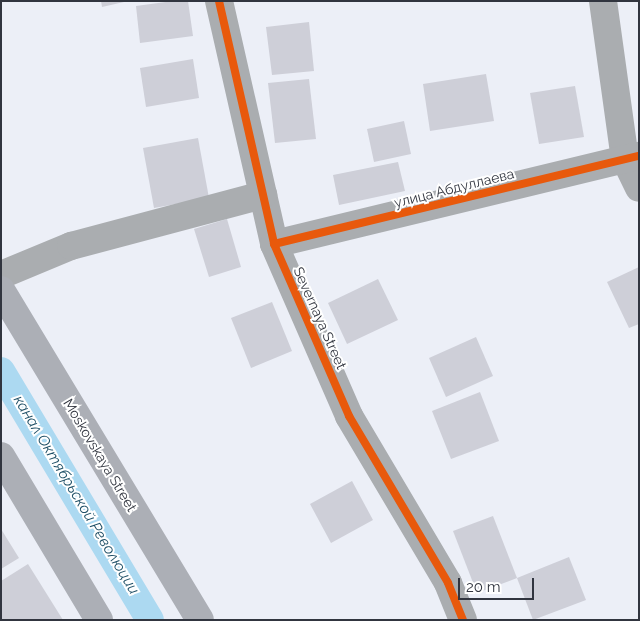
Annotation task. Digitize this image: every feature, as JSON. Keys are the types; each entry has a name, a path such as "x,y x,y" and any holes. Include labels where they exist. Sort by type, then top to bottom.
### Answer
{"main road":[{"name":"Moskovskaya Street","path":"1,290 200,620"},
{"path":"1,456 99,620"}],"street":[{"name":"Severnaya Street","path":"219,1 274,244 349,416 448,583 463,620"},
{"path":"603,1 639,188"},
{"name":"улица Абдуллаева","path":"274,244 632,158"},
{"path":"1,275 71,246 263,195"}],"building":[{"path":"101,1 124,1 124,2 102,7"},
{"path":"188,1 193,36 140,43 136,6"},
{"path":"309,22 314,71 272,75 266,27"},
{"path":"193,59 199,98 146,107 140,68"},
{"path":"486,74 494,121 430,131 423,84"},
{"path":"309,79 316,139 275,143 268,83"},
{"path":"575,86 584,137 539,144 530,93"},
{"path":"404,121 411,154 374,162 367,129"},
{"path":"198,138 209,198 154,208 143,148"},
{"path":"398,162 405,191 339,205 333,175"},
{"path":"227,219 241,267 209,277 194,229"},
{"path":"639,267 639,324 629,328 607,282"},
{"path":"378,279 398,320 347,344 328,303"},
{"path":"272,302 292,351 251,368 231,318"},
{"path":"476,337 493,376 446,397 429,358"},
{"path":"480,392 499,441 451,459 432,411"},
{"path":"352,481 373,520 331,543 310,504"},
{"path":"493,516 517,578 477,593 453,531"},
{"path":"1,529 19,558 1,569"},
{"path":"569,557 586,600 533,620 517,578"},
{"path":"28,564 63,620 1,620 1,581"}],"waterway":[{"name":"канал Октябрьской Революции","path":"1,371 150,620"}],"cycle path":[{"path":"219,1 274,244 349,416 448,583 463,620"},
{"path":"274,244 639,156"}]}
